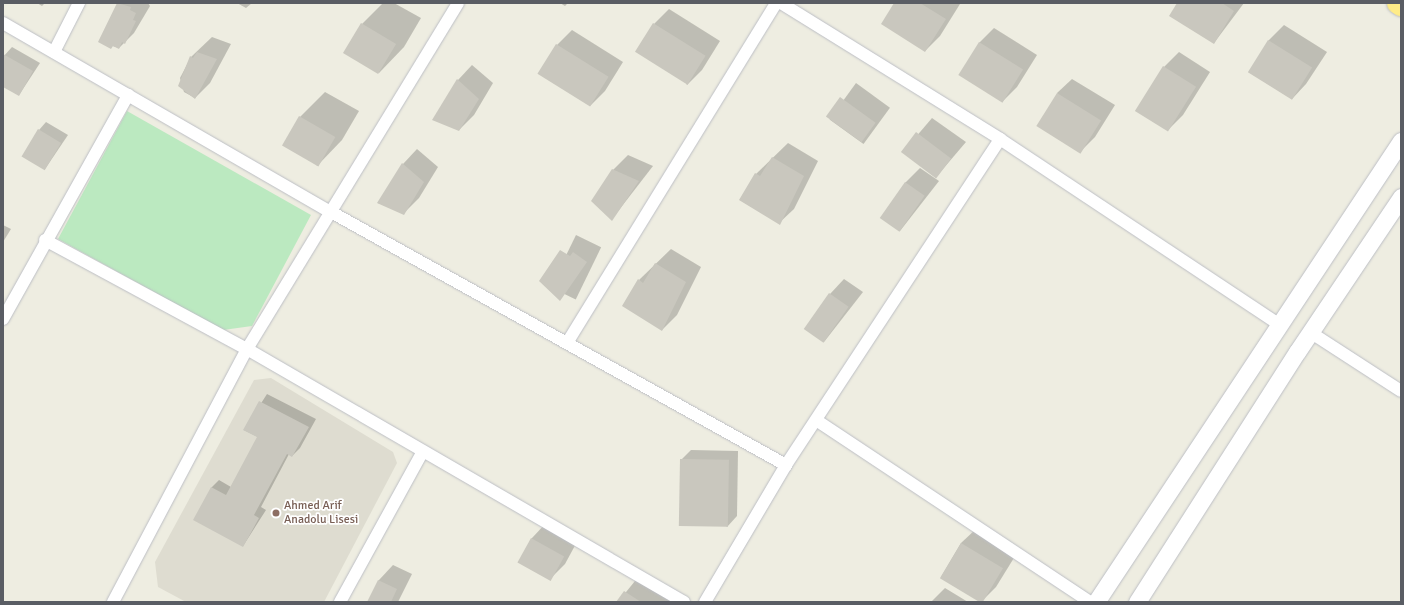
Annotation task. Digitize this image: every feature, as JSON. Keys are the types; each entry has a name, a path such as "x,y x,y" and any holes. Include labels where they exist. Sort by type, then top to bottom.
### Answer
{"main road":[{"path":"1096,602 1401,141"},
{"path":"1137,602 1310,332 1401,197"}],"street":[{"path":"54,52 79,3"},
{"path":"113,602 248,349 458,3"},
{"path":"566,343 776,3"},
{"path":"781,3 1000,140 1280,324"},
{"path":"3,23 331,212 786,465"},
{"path":"3,319 45,240 128,95"},
{"path":"705,602 786,465 1000,140"},
{"path":"45,240 248,349 684,602"},
{"path":"1310,332 1401,391"},
{"path":"816,420 1090,602"},
{"path":"340,602 423,451"}],"shaded area":[{"name":"Ahmed Arif Anadolu Lisesi","path":"271,378 393,452 397,463 324,602 186,602 158,587 155,562 254,380"}],"green space":[{"path":"127,111 311,215 252,326 223,330 58,239"}],"building":[{"path":"117,3 131,7 130,10 136,13 133,20 136,21 125,44 122,42 119,49 113,46 111,49 98,42"},
{"path":"894,3 920,3 946,19 925,52 881,24"},
{"path":"1177,3 1222,3 1234,11 1214,44 1169,16"},
{"path":"361,23 396,44 378,74 343,53"},
{"path":"653,23 706,56 688,85 635,52"},
{"path":"1268,40 1312,68 1292,100 1248,72"},
{"path":"979,42 1023,70 1002,103 958,75"},
{"path":"556,44 609,77 590,107 537,74"},
{"path":"197,52 217,59 195,99 178,86 190,56 193,58"},
{"path":"3,54 33,71 19,96 3,87"},
{"path":"1163,66 1196,87 1168,132 1135,111"},
{"path":"457,79 479,99 459,131 432,120"},
{"path":"1057,93 1101,121 1080,154 1036,126"},
{"path":"840,97 876,123 861,142 826,116"},
{"path":"299,116 335,137 318,166 282,145"},
{"path":"38,129 61,143 45,170 22,156"},
{"path":"916,132 951,158 936,178 901,152"},
{"path":"772,157 804,176 780,225 739,200 755,173 760,176"},
{"path":"402,163 424,182 404,215 377,203"},
{"path":"612,169 639,181 612,221 591,201"},
{"path":"905,182 925,196 899,232 880,218"},
{"path":"560,250 570,256 573,252 587,262 560,301 539,281"},
{"path":"655,263 686,282 662,331 622,306 638,279 643,283"},
{"path":"829,293 849,307 823,343 804,329"},
{"path":"259,401 309,427 292,457 287,454 254,515 259,518 243,547 193,520 211,487 226,495 257,437 243,430"},
{"path":"680,459 729,460 728,527 679,526"},
{"path":"531,538 564,556 551,581 517,562"},
{"path":"961,543 1003,568 983,602 980,602 940,578"},
{"path":"378,580 397,589 391,602 367,602"},
{"path":"624,591 641,602 616,602"}],"place":[{"name":"Ahmed Arif Anadolu Lisesi","path":"276,513"}]}
